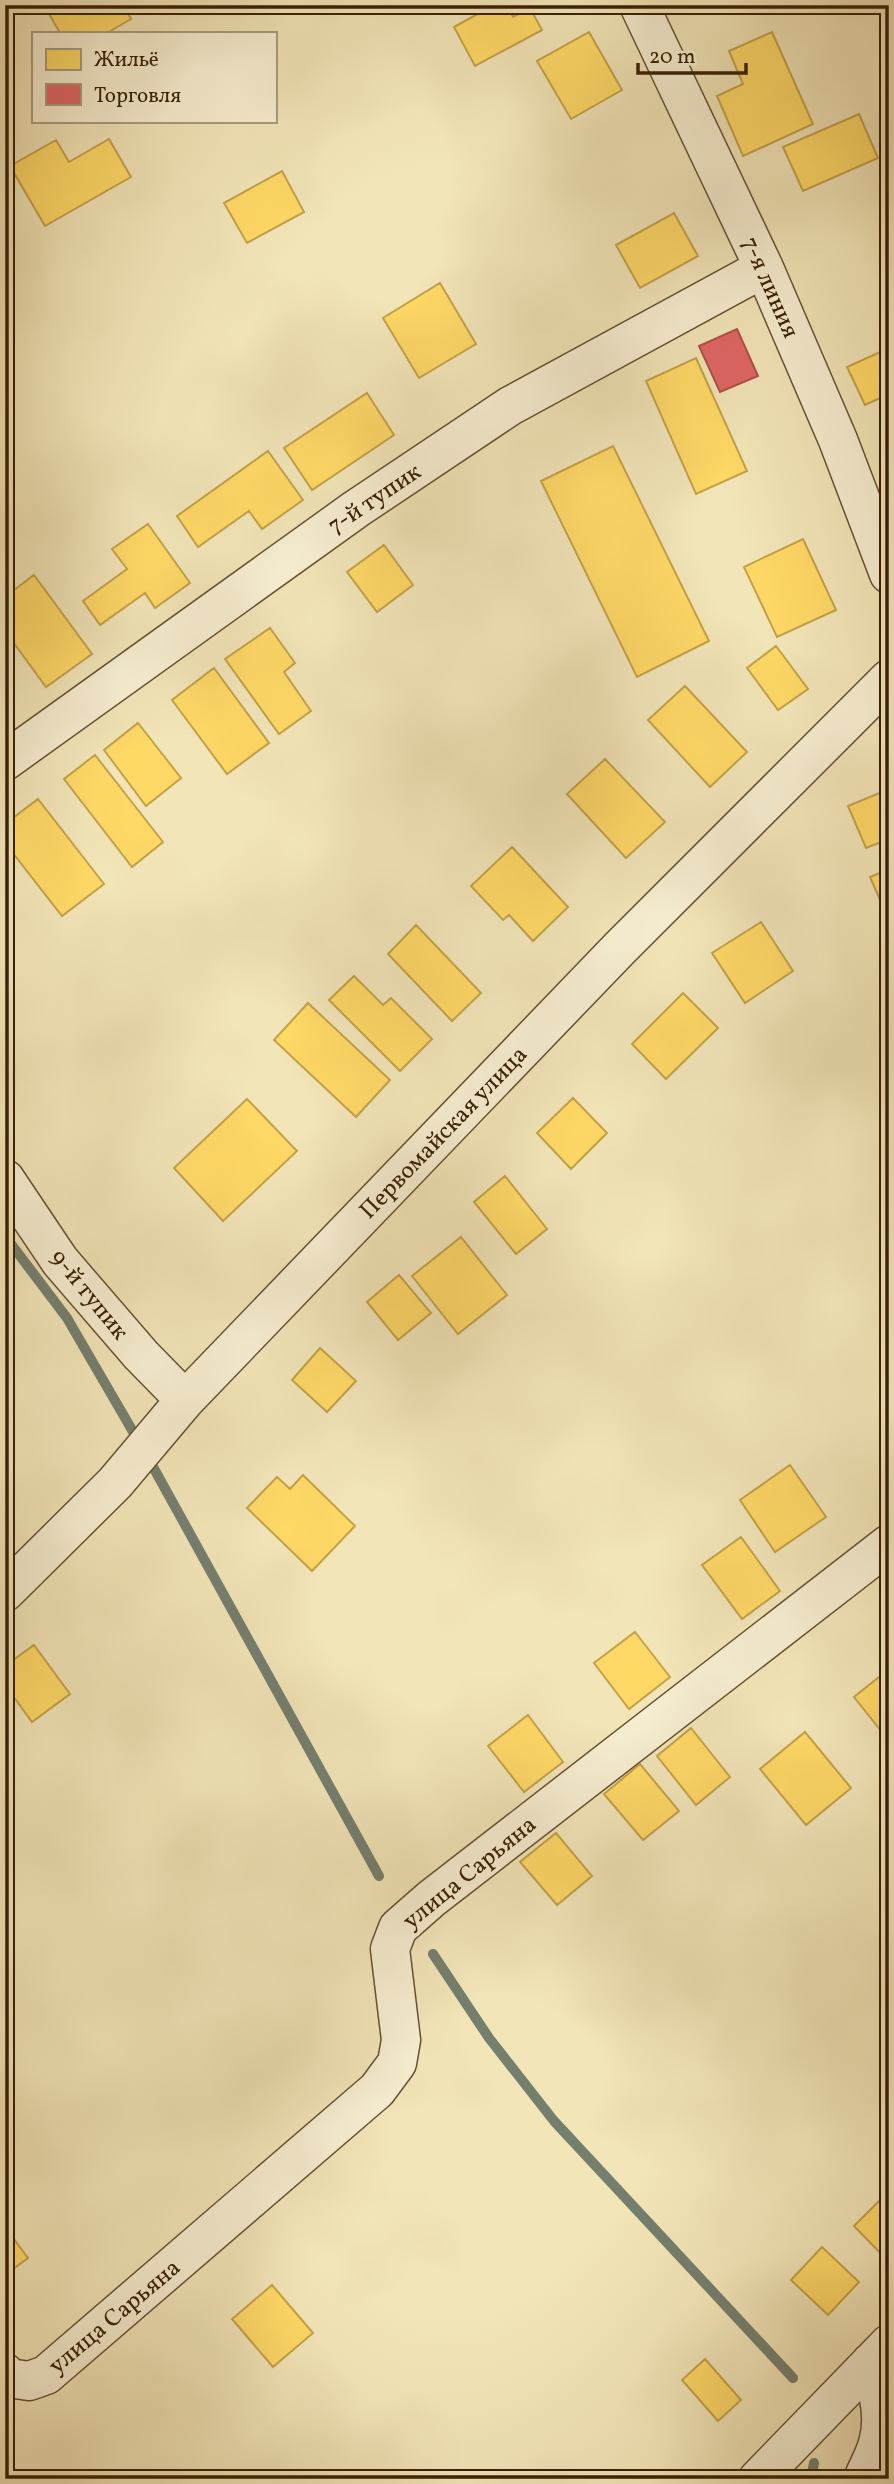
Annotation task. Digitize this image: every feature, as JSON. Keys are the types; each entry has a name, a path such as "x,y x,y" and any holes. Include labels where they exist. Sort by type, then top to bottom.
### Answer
{"street":[{"name":"7-я линия","path":"639,5 764,268 838,440 889,574"},
{"name":"7-й тупик","path":"5,761 356,509 510,406 764,268"},
{"name":"Первомайская улица","path":"5,1592 115,1483 185,1400 620,948 889,679"},
{"name":"9-й тупик","path":"5,1179 60,1261 141,1355 185,1400"},
{"name":"улица Сарьяна","path":"5,2373 9,2378 29,2381 46,2375 377,2090 397,2063 401,2040 390,1950 398,1928 431,1899 889,1544"},
{"path":"758,2479 880,2353"},
{"path":"863,2479 878,2445 881,2428 880,2353"}],"building: Жильё":[{"path":"44,5 123,5 131,19 109,32 59,32"},
{"path":"494,5 507,5 513,17 530,8 542,30 475,66 454,27"},
{"path":"589,32 622,90 571,119 537,61"},
{"path":"772,32 813,124 743,156 717,96 743,84 729,51"},
{"path":"859,114 878,158 803,191 783,147"},
{"path":"109,139 131,177 45,226 10,166 56,140 69,162"},
{"path":"282,171 304,212 247,243 224,203"},
{"path":"674,213 698,256 640,288 616,245"},
{"path":"440,283 476,344 419,378 383,318"},
{"path":"889,348 889,394 865,405 847,367"},
{"path":"696,358 747,471 696,494 646,381"},
{"path":"367,393 394,435 312,490 284,448"},
{"path":"613,446 709,641 637,677 541,481"},
{"path":"268,451 303,500 262,529 249,511 198,547 177,516"},
{"path":"148,524 190,583 155,608 145,593 100,625 83,601 127,569 112,549"},
{"path":"803,539 836,610 777,637 744,567"},
{"path":"384,545 413,585 377,612 347,572"},
{"path":"34,575 92,654 46,687 5,631 5,597"},
{"path":"270,628 295,663 284,672 311,711 279,734 225,659"},
{"path":"776,646 808,689 778,710 747,668"},
{"path":"214,668 269,743 227,774 172,700"},
{"path":"685,686 747,752 710,787 648,720"},
{"path":"138,723 181,778 146,806 104,750"},
{"path":"95,755 163,842 132,867 64,779"},
{"path":"605,759 665,822 626,858 567,794"},
{"path":"889,789 889,839 866,848 848,806"},
{"path":"38,799 104,884 62,916 5,843 5,824"},
{"path":"512,847 568,907 533,941 509,915 503,920 471,886"},
{"path":"889,869 889,905 883,907 870,877"},
{"path":"761,922 793,971 745,1003 712,953"},
{"path":"416,925 481,993 452,1021 388,954"},
{"path":"354,976 383,1005 391,998 432,1039 400,1071 329,1000"},
{"path":"683,993 718,1028 666,1079 632,1044"},
{"path":"308,1003 390,1080 356,1117 274,1040"},
{"path":"573,1098 607,1133 571,1169 537,1133"},
{"path":"247,1099 297,1151 223,1221 174,1168"},
{"path":"505,1176 547,1229 516,1254 474,1202"},
{"path":"461,1237 507,1295 458,1334 412,1276"},
{"path":"399,1275 431,1313 398,1340 367,1302"},
{"path":"320,1348 356,1381 327,1412 292,1380"},
{"path":"790,1465 826,1517 775,1552 740,1500"},
{"path":"303,1475 355,1526 312,1571 247,1508 277,1477 290,1489"},
{"path":"741,1537 780,1591 742,1619 702,1565"},
{"path":"635,1632 670,1677 629,1709 594,1663"},
{"path":"34,1645 70,1694 32,1722 5,1685 5,1666"},
{"path":"889,1669 889,1741 854,1697"},
{"path":"528,1715 563,1762 524,1792 488,1746"},
{"path":"691,1728 730,1777 696,1805 657,1756"},
{"path":"805,1732 851,1788 806,1825 760,1769"},
{"path":"640,1764 679,1811 643,1840 604,1794"},
{"path":"556,1833 592,1876 557,1905 520,1862"},
{"path":"885,2195 889,2199 889,2262 854,2226"},
{"path":"5,2227 28,2258 5,2275"},
{"path":"822,2247 859,2282 828,2315 791,2280"},
{"path":"272,2285 313,2333 273,2367 232,2319"},
{"path":"705,2359 741,2400 718,2421 682,2380"},
{"path":"622,2471 629,2479 614,2479"}],"building: Торговля":[{"path":"737,329 758,376 720,392 699,346"}],"waterway":[{"path":"5,1236 67,1318 139,1442"},
{"path":"147,1456 379,1876"},
{"path":"433,1954 489,2038 554,2121 793,2378"},
{"path":"811,2479 814,2463"}]}
